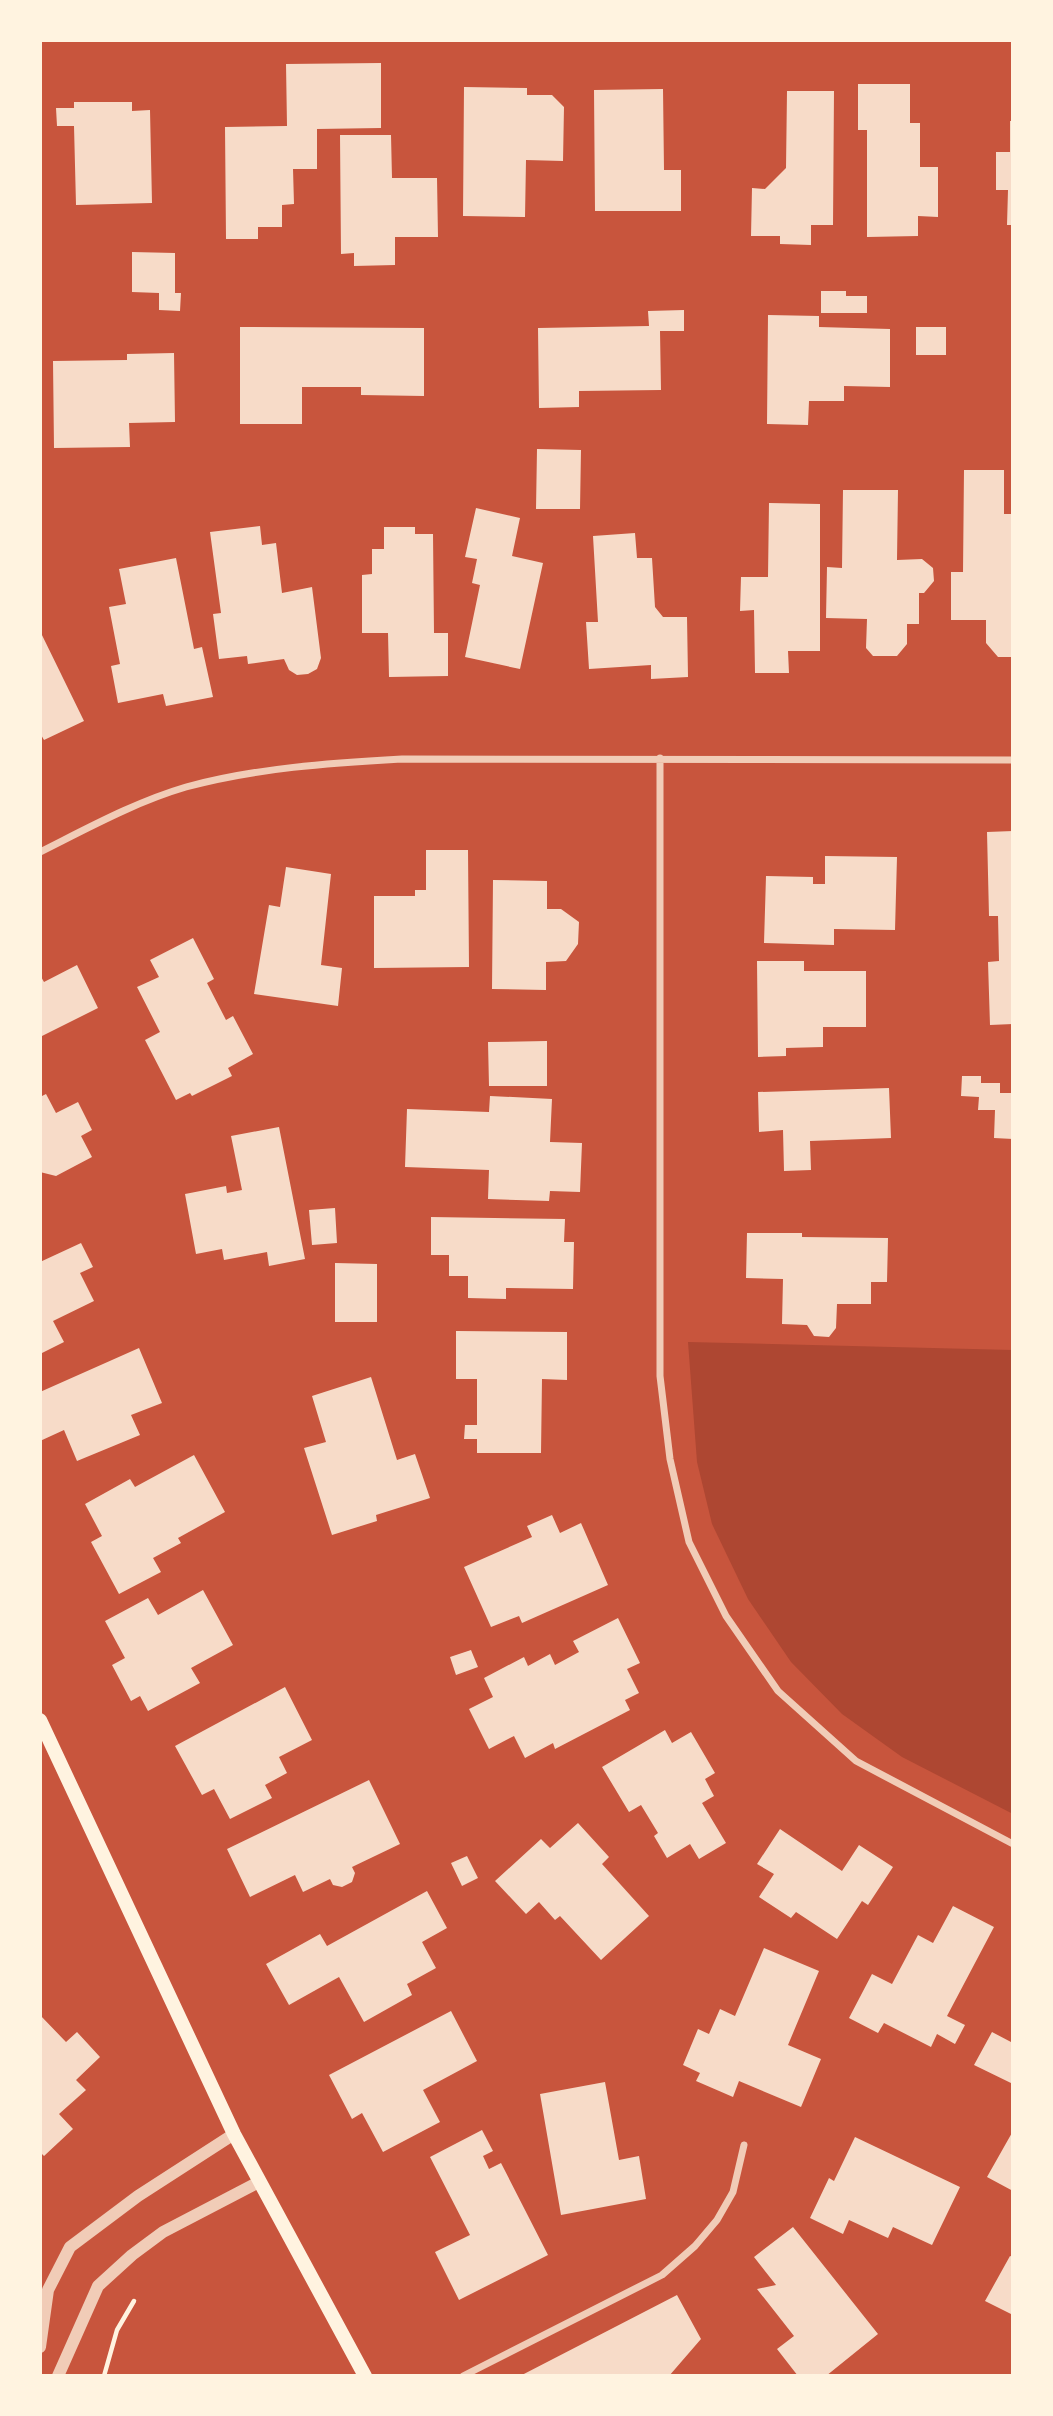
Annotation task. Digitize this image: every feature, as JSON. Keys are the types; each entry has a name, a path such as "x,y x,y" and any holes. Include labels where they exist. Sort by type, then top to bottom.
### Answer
{"main road":[{"path":"40,1720 234,2134 365,2376"}],"street":[{"path":"660,758 660,1376 670,1459 688,1542 726,1616 778,1691 856,1761 1013,1844"},
{"path":"40,852 125,809 187,787 320,764 402,759 1013,760"},
{"path":"40,2347 48,2290 70,2247 138,2196 234,2134"},
{"path":"463,2376 662,2275 695,2246 717,2220 733,2192 744,2145"},
{"path":"58,2376 98,2286 132,2255 163,2232 259,2182"}],"path":[{"path":"104,2376 117,2330 134,2301"}],"shaded area":[{"path":"688,1342 1013,1350 1013,1814 902,1757 842,1714 791,1662 748,1599 712,1524 697,1462"}],"building":[{"path":"381,63 381,128 317,129 317,169 293,169 294,204 282,205 282,227 258,227 258,239 226,239 225,127 287,126 286,64"},
{"path":"858,84 910,84 910,123 920,123 920,167 938,167 938,217 918,216 918,236 867,237 867,130 858,130"},
{"path":"464,87 527,88 527,95 552,95 564,107 563,161 526,160 525,217 463,216"},
{"path":"663,89 664,170 681,170 681,211 595,211 594,90"},
{"path":"787,91 834,91 833,225 811,225 811,245 780,244 780,236 751,236 752,188 765,189 786,168"},
{"path":"74,102 132,102 132,111 150,110 152,203 76,205 74,126 57,126 56,108 74,108"},
{"path":"1010,121 1013,121 1013,225 1007,225 1008,190 996,190 996,152 1010,152"},
{"path":"340,135 391,135 392,178 437,178 438,237 395,237 395,265 354,266 354,253 341,254"},
{"path":"132,252 175,253 175,293 181,293 180,311 159,310 159,293 132,292"},
{"path":"821,291 846,291 846,296 867,296 867,313 821,313"},
{"path":"684,310 684,331 660,331 661,390 579,391 579,407 539,408 538,328 649,326 648,311"},
{"path":"768,315 819,316 819,327 890,329 890,387 844,386 844,401 809,401 808,425 767,424"},
{"path":"240,327 424,328 424,396 361,395 361,387 302,387 302,424 240,424"},
{"path":"916,327 946,327 946,355 916,355"},
{"path":"174,353 175,422 129,423 130,447 54,448 53,361 127,360 127,354"},
{"path":"537,449 581,450 580,509 536,509"},
{"path":"964,470 1004,470 1004,514 1013,514 1013,657 998,657 986,643 986,620 951,620 951,572 963,572"},
{"path":"843,490 898,490 897,560 922,559 933,568 934,581 924,593 919,593 919,624 907,624 907,644 897,656 873,656 866,648 867,619 826,618 827,567 842,568"},
{"path":"769,503 820,504 820,651 788,651 789,673 755,673 754,610 740,611 741,577 768,577"},
{"path":"476,508 520,518 512,556 543,563 520,669 465,657 480,585 472,583 477,559 465,557"},
{"path":"260,526 262,545 276,543 282,593 312,587 321,658 317,669 308,674 297,675 289,670 284,659 248,664 247,656 219,659 213,614 221,613 210,532"},
{"path":"384,527 415,527 415,534 433,534 434,633 448,633 448,676 389,677 388,633 362,633 362,575 372,574 372,549 384,549"},
{"path":"635,533 637,558 652,558 655,607 663,617 687,617 688,677 651,679 651,665 589,669 586,622 598,622 593,536"},
{"path":"176,558 194,649 202,647 213,697 166,706 163,694 118,703 111,666 120,664 109,607 126,604 119,569"},
{"path":"40,631 84,721 44,740 40,733"},
{"path":"1013,831 1013,1024 990,1025 988,962 999,961 998,916 989,916 987,832"},
{"path":"426,850 468,850 469,967 374,968 374,896 415,896 415,890 426,890"},
{"path":"825,856 897,857 895,930 834,929 834,945 764,943 766,876 813,877 813,884 825,884"},
{"path":"286,867 331,874 321,965 342,968 338,1006 254,994 269,905 280,907"},
{"path":"493,880 547,881 547,909 561,909 579,922 578,944 566,961 546,962 546,990 492,989"},
{"path":"193,938 214,979 207,983 226,1020 233,1016 253,1054 228,1068 232,1076 192,1096 190,1093 176,1100 145,1040 160,1032 137,987 159,977 150,960"},
{"path":"757,961 804,961 804,971 866,971 866,1027 823,1027 823,1047 786,1048 786,1056 758,1057"},
{"path":"77,965 98,1008 40,1037 40,975 44,982"},
{"path":"547,1041 547,1086 489,1086 488,1042"},
{"path":"962,1076 981,1076 981,1083 1000,1083 1000,1093 1013,1093 1013,1139 994,1138 995,1110 978,1110 979,1097 961,1096"},
{"path":"889,1088 891,1138 810,1141 811,1170 784,1171 783,1130 759,1132 758,1092"},
{"path":"46,1094 56,1113 78,1102 92,1130 81,1136 92,1157 56,1176 40,1172 40,1097"},
{"path":"490,1096 552,1099 550,1142 582,1143 580,1192 550,1191 549,1201 488,1199 489,1170 405,1167 407,1109 489,1112"},
{"path":"279,1127 305,1259 269,1266 267,1252 224,1260 222,1249 196,1254 185,1194 226,1186 227,1193 242,1190 231,1136"},
{"path":"335,1208 337,1243 312,1245 309,1210"},
{"path":"431,1217 565,1219 564,1242 574,1242 573,1289 506,1288 506,1299 468,1298 468,1276 449,1276 449,1255 431,1255"},
{"path":"747,1233 888,1238 887,1282 871,1282 871,1304 837,1304 836,1328 829,1337 814,1336 807,1325 782,1324 783,1279 746,1278"},
{"path":"81,1243 93,1267 80,1273 94,1301 53,1321 64,1342 40,1354 40,1262"},
{"path":"335,1263 377,1264 377,1322 335,1322"},
{"path":"456,1331 567,1332 567,1380 542,1379 541,1453 477,1453 477,1439 464,1439 465,1425 477,1425 477,1379 456,1379"},
{"path":"139,1348 162,1403 131,1415 140,1435 77,1461 64,1430 40,1441 40,1392"},
{"path":"371,1377 397,1460 415,1454 430,1498 376,1515 377,1521 332,1535 304,1448 326,1442 312,1396"},
{"path":"194,1455 225,1512 178,1538 181,1543 153,1558 161,1572 119,1594 91,1542 102,1536 85,1504 130,1479 135,1487"},
{"path":"552,1515 560,1533 581,1523 608,1585 522,1623 519,1616 491,1627 464,1567 532,1537 527,1526"},
{"path":"203,1590 233,1645 191,1668 200,1683 148,1711 140,1696 131,1701 112,1665 125,1658 105,1621 148,1598 158,1615"},
{"path":"618,1618 640,1663 627,1669 639,1693 625,1700 630,1710 555,1749 553,1743 525,1758 514,1736 489,1749 469,1709 493,1697 484,1678 524,1657 528,1666 550,1654 555,1665 579,1652 573,1641"},
{"path":"471,1650 478,1667 456,1675 450,1657"},
{"path":"285,1687 312,1740 279,1757 287,1773 265,1785 272,1798 230,1819 214,1789 202,1795 175,1746"},
{"path":"665,1730 672,1743 691,1732 715,1773 705,1779 714,1796 702,1803 726,1843 699,1859 690,1844 667,1858 654,1836 658,1833 641,1805 629,1812 602,1767"},
{"path":"369,1780 400,1844 352,1867 355,1873 352,1882 342,1887 333,1885 330,1879 303,1892 295,1875 250,1897 227,1849"},
{"path":"578,1823 609,1857 602,1864 649,1916 601,1960 560,1916 555,1920 539,1902 526,1914 495,1881 541,1839 550,1848"},
{"path":"780,1829 842,1871 859,1845 893,1867 868,1905 862,1901 837,1939 796,1912 791,1918 759,1897 774,1874 757,1864"},
{"path":"467,1856 478,1878 462,1886 451,1863"},
{"path":"427,1891 447,1928 422,1942 436,1968 407,1984 412,1995 364,2022 339,1977 289,2005 266,1964 320,1934 327,1946"},
{"path":"953,1906 994,1927 947,2016 965,2025 955,2044 937,2034 931,2047 884,2023 878,2033 849,2018 872,1974 892,1984 918,1935 933,1943"},
{"path":"764,1948 819,1971 788,2045 821,2059 801,2107 739,2081 733,2097 696,2081 700,2073 683,2065 698,2029 709,2034 720,2009 735,2016"},
{"path":"451,2011 477,2061 423,2090 440,2122 383,2152 362,2113 352,2119 329,2075"},
{"path":"40,2015 66,2042 77,2032 100,2057 76,2080 86,2090 59,2114 73,2129 44,2156 40,2152"},
{"path":"992,2032 1011,2042 1013,2037 1013,2084 974,2065"},
{"path":"605,2082 619,2160 639,2156 646,2199 561,2215 540,2094"},
{"path":"482,2130 493,2151 483,2156 489,2169 501,2163 548,2255 459,2300 435,2252 470,2235 430,2157"},
{"path":"1013,2131 1013,2191 987,2177"},
{"path":"855,2137 960,2187 932,2245 893,2227 888,2238 849,2220 843,2234 810,2218 829,2178 834,2181"},
{"path":"793,2227 878,2334 826,2376 798,2376 777,2349 794,2336 757,2289 776,2285 754,2257"},
{"path":"1010,2256 1013,2257 1013,2315 985,2301"},
{"path":"677,2295 701,2339 669,2376 520,2376"}]}
